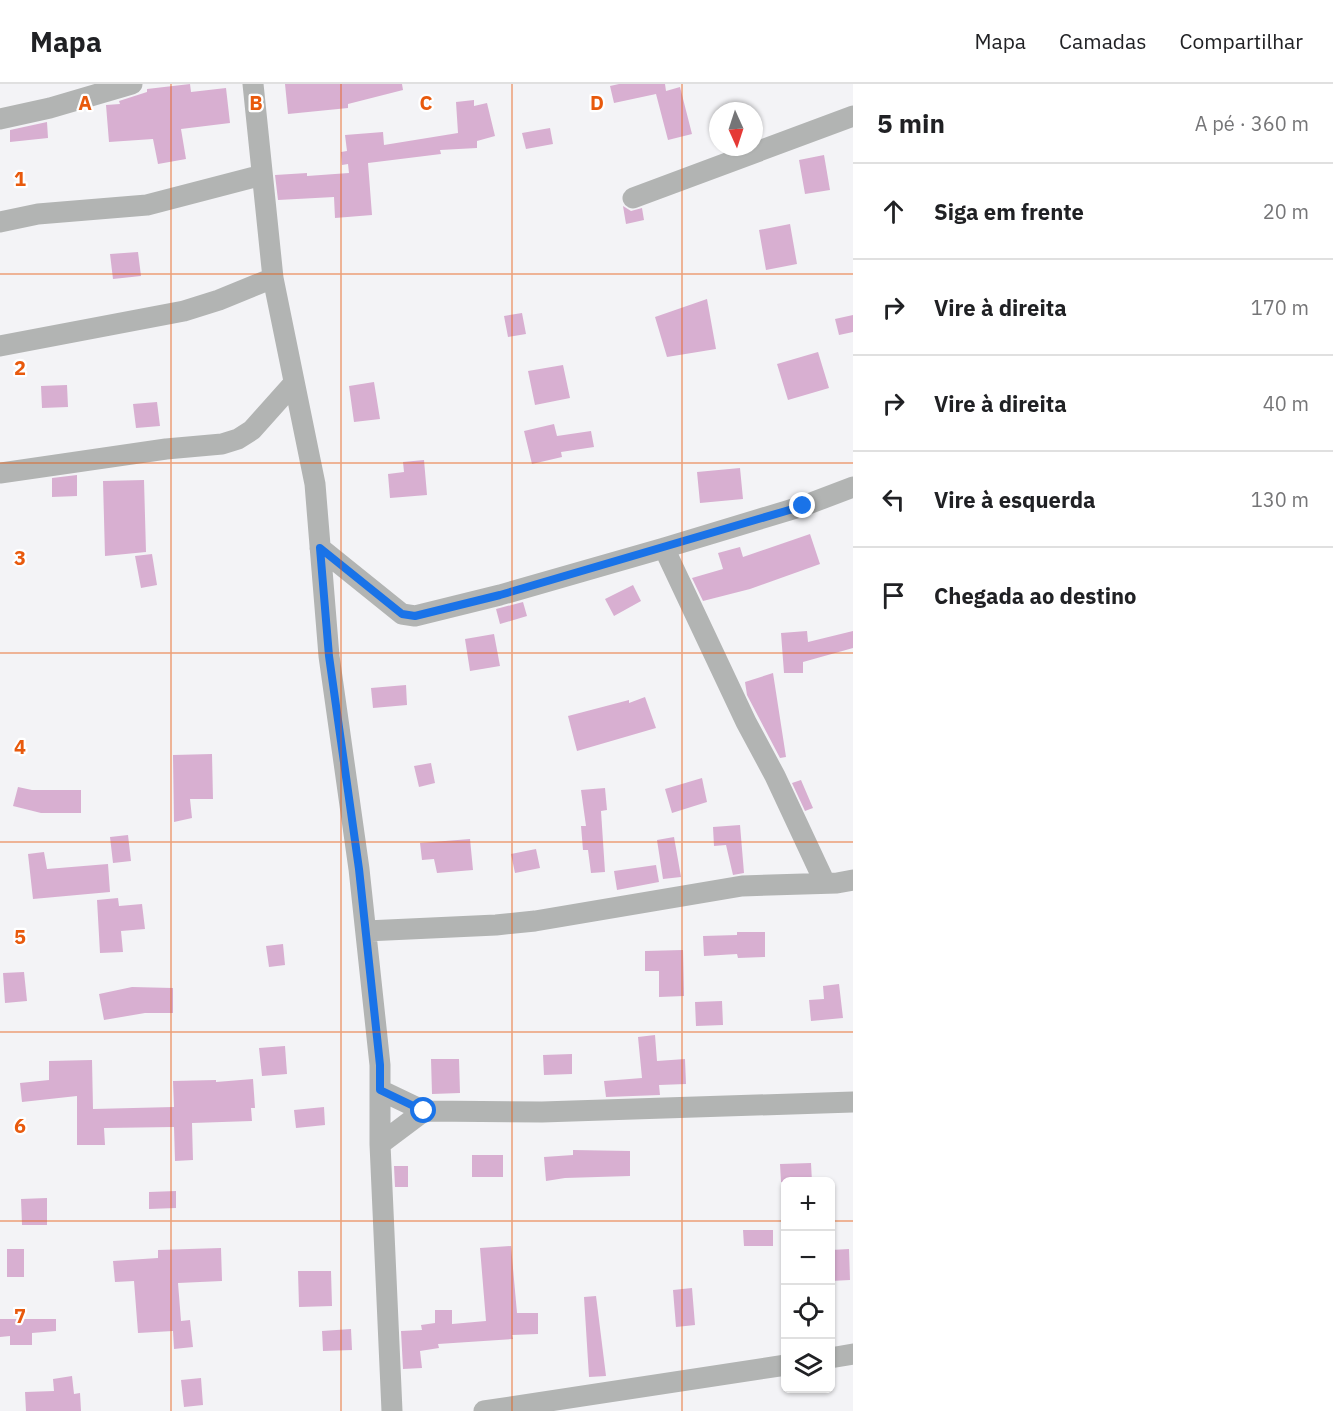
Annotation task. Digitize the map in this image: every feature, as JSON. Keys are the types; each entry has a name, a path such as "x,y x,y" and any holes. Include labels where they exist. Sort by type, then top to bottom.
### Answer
{"street":[{"path":"0,119 50,108 132,84"},
{"path":"253,84 273,278 315,484 329,656 366,931 380,1065 380,1144 392,1411"},
{"path":"633,198 853,116"},
{"path":"0,222 38,214 147,205 262,175"},
{"path":"0,346 184,311 219,300 273,278"},
{"path":"0,473 166,449 222,444 238,439 252,430 294,383"},
{"path":"320,548 402,614 415,616 500,595 664,548 803,506 853,487"},
{"path":"664,548 746,722 776,776 825,883"},
{"path":"366,931 535,921 742,886 853,880"},
{"path":"380,1090 424,1111 542,1112 853,1102"},
{"path":"380,1144 424,1111"},
{"path":"835,1357 853,1354"},
{"path":"484,1411 781,1366"}],"building":[{"path":"190,84 191,92 226,88 230,123 181,129 186,159 158,164 153,139 109,142 106,105 120,104 119,101 147,92 147,89"},
{"path":"285,84 402,84 403,90 348,104 348,108 288,114"},
{"path":"665,84 666,91 680,87 692,134 668,140 656,94 614,103 610,86"},
{"path":"474,100 474,106 487,103 495,136 477,141 477,148 440,150 441,154 368,163 372,215 335,218 334,197 278,200 275,175 307,173 307,176 349,173 348,164 342,165 341,152 347,151 345,135 383,132 384,145 458,133 456,102"},
{"path":"47,122 48,138 10,142 10,130"},
{"path":"550,128 553,144 526,149 522,133"},
{"path":"824,155 830,190 805,194 799,160"},
{"path":"623,206 631,211 642,208 644,220 626,224"},
{"path":"790,224 797,264 766,270 759,230"},
{"path":"138,252 141,276 113,279 110,254"},
{"path":"707,299 716,349 667,357 655,317"},
{"path":"522,313 526,334 508,337 504,316"},
{"path":"853,315 853,332 839,335 835,319"},
{"path":"818,352 829,388 788,400 777,364"},
{"path":"563,365 570,398 535,405 528,371"},
{"path":"374,382 380,419 354,422 349,386"},
{"path":"67,385 68,407 42,408 41,386"},
{"path":"157,402 160,426 136,428 133,404"},
{"path":"554,424 557,436 591,431 594,447 561,452 562,457 532,464 524,431"},
{"path":"424,460 427,495 390,498 388,474 404,472 403,462"},
{"path":"740,468 743,499 700,503 697,472"},
{"path":"77,475 77,496 52,497 52,478"},
{"path":"144,480 146,552 105,556 103,481"},
{"path":"810,534 820,564 750,589 703,601 692,578 723,569 718,553 740,547 743,557"},
{"path":"152,554 157,585 141,588 135,556"},
{"path":"633,585 641,601 614,616 605,599"},
{"path":"523,602 527,616 500,624 496,609"},
{"path":"807,631 808,642 853,631 853,648 803,662 803,673 784,673 781,633"},
{"path":"494,634 500,666 470,671 465,639"},
{"path":"773,673 786,757 780,758 747,695 745,682"},
{"path":"406,685 407,705 373,708 371,688"},
{"path":"645,697 656,728 577,751 568,716 629,700 629,703"},
{"path":"212,754 213,799 190,799 192,818 174,822 173,755"},
{"path":"431,763 435,783 419,787 414,766"},
{"path":"702,778 707,802 672,813 665,789"},
{"path":"801,780 813,808 805,811 792,783"},
{"path":"18,787 32,790 81,790 81,813 41,813 13,806"},
{"path":"605,788 607,810 601,811 605,872 591,873 588,850 583,850 581,826 586,826 581,790"},
{"path":"740,825 744,873 733,875 726,845 714,846 713,827"},
{"path":"128,835 131,861 113,863 110,837"},
{"path":"674,837 681,877 663,879 657,840"},
{"path":"470,839 473,870 437,873 434,859 422,860 420,843"},
{"path":"536,849 540,868 515,873 511,854"},
{"path":"44,852 47,869 108,864 110,892 33,899 28,854"},
{"path":"656,865 659,882 617,890 614,871"},
{"path":"118,898 119,906 142,904 145,929 121,931 123,952 100,953 97,900"},
{"path":"737,932 765,932 765,957 738,958 737,954 704,956 703,936 737,935"},
{"path":"283,944 285,965 269,967 266,946"},
{"path":"683,950 684,996 659,997 659,971 645,971 645,951"},
{"path":"24,972 27,1001 5,1003 3,973"},
{"path":"839,984 843,1018 811,1021 809,1000 824,999 823,986"},
{"path":"132,987 173,988 173,1013 145,1013 104,1020 99,994"},
{"path":"722,1001 723,1025 696,1026 695,1002"},
{"path":"655,1035 657,1061 685,1059 686,1084 659,1085 660,1095 606,1097 604,1081 642,1078 638,1037"},
{"path":"285,1046 287,1074 262,1076 259,1048"},
{"path":"572,1054 572,1074 544,1075 543,1055"},
{"path":"431,1059 459,1059 460,1093 432,1094"},
{"path":"92,1060 93,1109 174,1107 173,1081 216,1080 216,1082 253,1079 255,1108 251,1108 252,1121 192,1123 193,1160 175,1161 174,1127 104,1128 105,1145 77,1145 77,1096 22,1102 20,1083 49,1080 49,1061"},
{"path":"324,1107 325,1125 296,1128 294,1110"},
{"path":"573,1150 630,1151 630,1176 565,1178 546,1181 544,1157 573,1155"},
{"path":"472,1155 503,1155 503,1177 472,1177"},
{"path":"811,1163 812,1177 781,1177 781,1182 780,1164"},
{"path":"394,1166 408,1166 408,1187 395,1187"},
{"path":"176,1191 176,1208 149,1209 149,1192"},
{"path":"47,1198 47,1225 22,1225 21,1199"},
{"path":"743,1230 773,1230 773,1246 744,1246"},
{"path":"511,1246 517,1313 538,1313 538,1334 512,1335 513,1339 438,1344 439,1348 420,1351 422,1368 403,1369 401,1331 422,1330 421,1325 435,1323 435,1310 452,1310 452,1324 486,1321 480,1248"},
{"path":"221,1248 222,1281 178,1283 181,1321 190,1320 193,1347 174,1349 173,1331 138,1333 134,1281 115,1282 113,1261 158,1258 158,1250"},
{"path":"7,1249 24,1249 24,1277 7,1277"},
{"path":"849,1249 850,1280 835,1281 835,1250"},
{"path":"298,1271 331,1271 332,1306 299,1307"},
{"path":"692,1288 695,1325 676,1327 673,1290"},
{"path":"596,1296 606,1376 589,1377 584,1297"},
{"path":"0,1319 56,1319 56,1331 32,1333 32,1345 10,1345 10,1336 0,1337"},
{"path":"351,1329 352,1350 323,1351 322,1331"},
{"path":"72,1376 74,1394 80,1393 81,1411 26,1411 25,1392 54,1391 53,1379"},
{"path":"201,1378 203,1405 184,1407 181,1380"}],"route":[{"path":"424,1111 380,1090 380,1065 359,869 329,656 320,548 402,614 427,615 803,506"}]}
